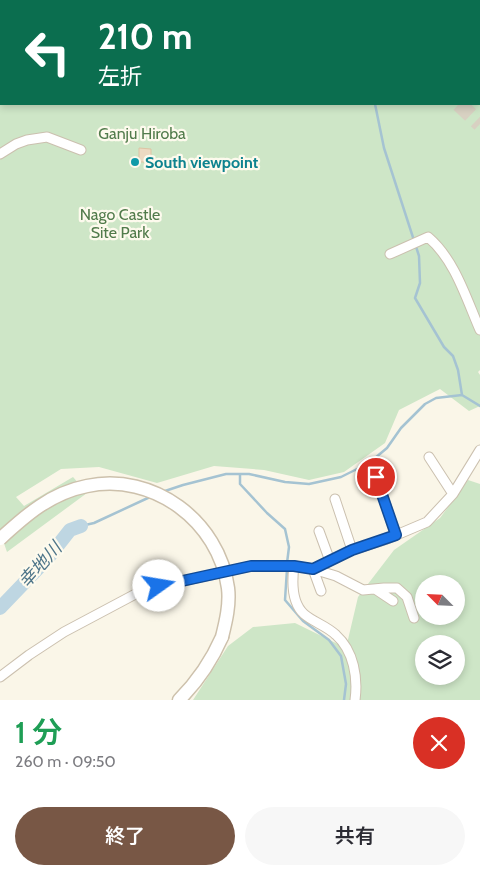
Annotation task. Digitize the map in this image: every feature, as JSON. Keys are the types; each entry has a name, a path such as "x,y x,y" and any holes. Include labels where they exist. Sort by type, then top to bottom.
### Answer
{"main road":[{"path":"0,539 32,510 45,502 73,489 88,486 124,484 138,486 162,496 186,512 215,546 221,561 228,595 227,616 222,637 201,676 179,700"}],"street":[{"path":"0,154 16,144 27,140 47,137 81,150"},
{"path":"390,254 428,237 438,246 452,268 480,329"},
{"path":"313,569 352,550 427,522 453,494 480,450"},
{"path":"428,457 453,494"},
{"path":"376,477 396,535"},
{"path":"335,499 352,550"},
{"path":"319,531 330,561"},
{"path":"0,677 48,641 143,590 251,566 293,566 313,569 336,576 363,590 397,588 408,597 414,618"},
{"path":"293,566 292,584 296,601 303,613 337,635 346,648 353,664 357,687 355,700"},
{"path":"313,569 321,591"},
{"path":"375,588 393,601"}],"green space":[{"path":"0,105 480,105 480,370 478,372 480,375 480,406 469,411 440,389 399,410 385,443 344,472 309,480 264,470 214,466 157,483 99,467 61,469 16,497 24,506 73,477 87,493 7,552 0,532"},
{"path":"468,480 480,484 480,700 193,700 228,646 253,627 295,623 346,648 358,597 394,550 440,518"}],"building":[{"path":"139,148 151,149 151,162 139,162"}],"waterway":[{"path":"375,105 384,148 419,256 420,283 415,298 444,347 453,356 458,370 462,395"},
{"path":"162,492 226,474 249,474 285,482 309,484 341,477 369,463 387,448 401,428 425,404 436,398 462,395 480,406"},
{"path":"240,474 240,484 285,529 289,547 287,563"},
{"path":"81,526 94,523 150,497"},
{"name":"幸地川","path":"0,608 48,558 70,530 81,526"},
{"path":"287,569 285,600 303,621 329,640 341,656 346,684 344,700"}],"tunnel":[{"path":"460,105 480,124"}],"place":[{"name":"South viewpoint","path":"135,162"}],"route":[{"path":"159,586 251,566 294,566 313,569 352,550 396,535 376,477"}],"park label":[{"name":"Ganju Hiroba","path":"142,133"},
{"name":"Nago Castle Site Park","path":"120,223"}]}
